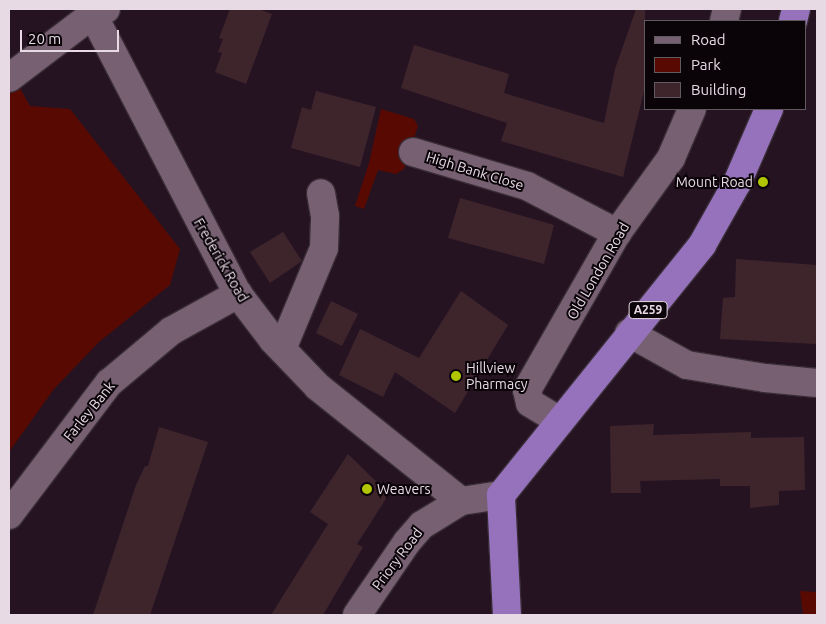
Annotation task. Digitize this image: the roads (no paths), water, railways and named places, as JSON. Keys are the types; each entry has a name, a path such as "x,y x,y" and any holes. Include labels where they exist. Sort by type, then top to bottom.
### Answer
{"highway":[{"name":"A259","path":"501,495 702,245 737,183 769,110"},
{"path":"501,495 507,615"}],"street":[{"path":"9,78 96,11"},
{"name":"Frederick Road","path":"96,11 238,294 282,349 325,392 461,501"},
{"name":"Old London Road","path":"560,421 530,403 527,390 617,233 671,158 692,110"},
{"name":"High Bank Close","path":"413,152 528,186 617,233"},
{"path":"282,349 324,248 325,216 321,193"},
{"name":"Farley Bank","path":"9,515 109,383 171,331 238,294"},
{"path":"630,333 686,365 766,378 817,383"},
{"name":"Priory Road","path":"357,615 412,536 441,512 461,501 501,495"}],"place":[{"name":"Mount Road","path":"763,182"},
{"name":"Hillview Pharmacy","path":"456,376"},
{"name":"Weavers","path":"367,489"}]}
